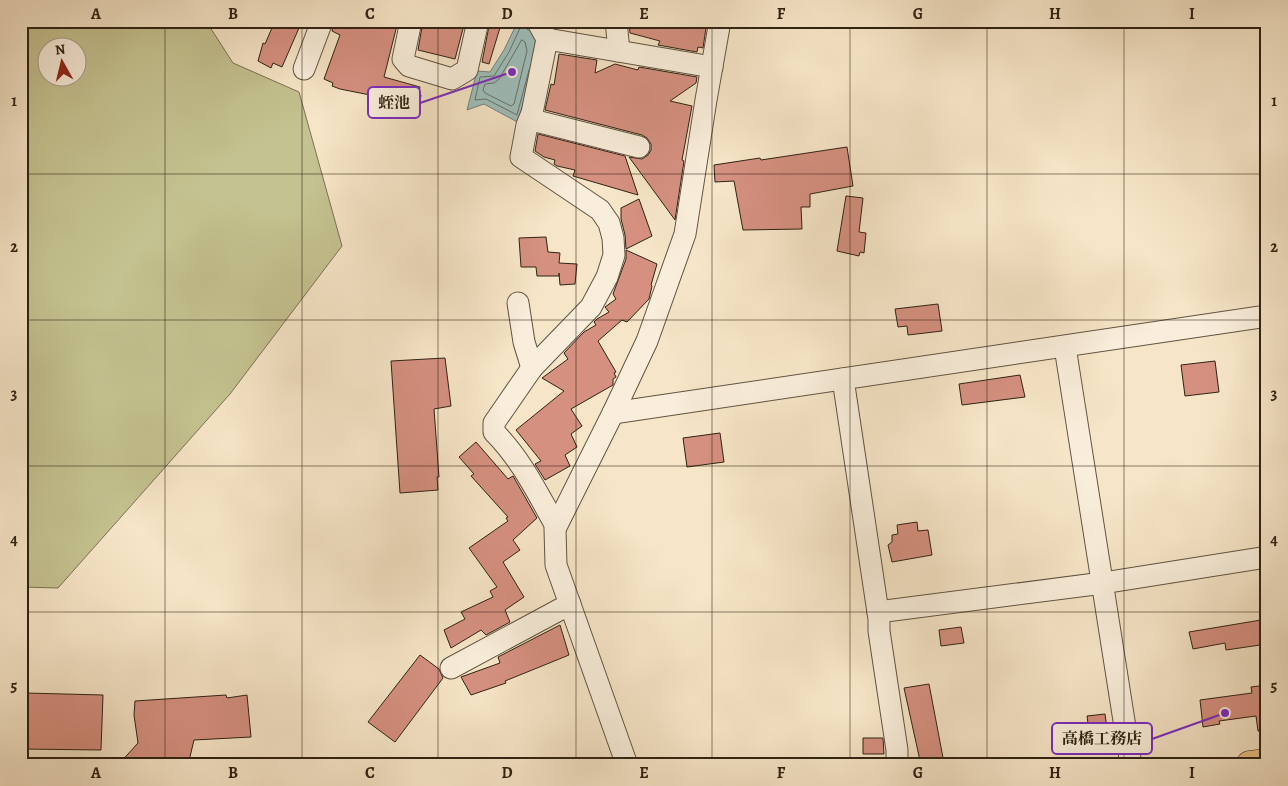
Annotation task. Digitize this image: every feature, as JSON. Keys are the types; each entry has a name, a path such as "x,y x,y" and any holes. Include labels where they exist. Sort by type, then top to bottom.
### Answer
{"highway":[{"path":"1250,765 1267,763"}],"street":[{"path":"304,55 322,21"},
{"path":"411,21 403,59 409,66 452,79 467,70 478,21"},
{"path":"616,21 619,51"},
{"path":"627,765 556,565 556,526 647,341 685,234 720,21"},
{"path":"556,526 532,482 494,432 494,423 532,368 591,307 607,277 614,255 613,238 609,223 600,210 521,157 532,113 542,30 619,51 712,67"},
{"path":"532,113 536,121 639,147"},
{"path":"518,303 524,342 532,368"},
{"path":"613,413 1267,316"},
{"path":"1065,347 1131,765"},
{"path":"843,379 878,612 878,632 897,750 897,765"},
{"path":"878,612 1103,583 1267,557"},
{"path":"451,668 570,604"}],"shaded area":[{"path":"21,21 206,21 233,63 299,92 342,246 230,394 58,588 21,587"}],"water":[{"path":"518,21 528,21 534,29 538,51 521,124 484,104 467,110 477,71 490,72 504,50"}],"building":[{"path":"275,21 302,21 282,67 273,63 271,68 258,61 263,43 265,44"},
{"path":"334,21 398,21 384,77 420,87 419,108 396,104 380,99 380,97 340,89 332,86 333,83 324,79 340,35 332,31"},
{"path":"423,21 465,21 455,59 418,50"},
{"path":"490,21 502,21 489,64 482,62"},
{"path":"629,21 707,21 703,48 698,47 697,52 658,45 660,41 630,33"},
{"path":"559,54 597,60 595,73 615,64 638,70 639,67 697,77 696,83 670,101 692,106 682,160 684,161 675,220 629,157 642,159 648,155 651,150 651,144 647,138 642,135 545,110 551,84 554,85"},
{"path":"538,134 625,156 638,195 573,176 575,170 557,166 554,164 555,160 544,157 535,151"},
{"path":"847,147 853,186 810,194 810,207 801,207 802,229 743,230 734,181 715,182 714,165"},
{"path":"846,196 863,198 859,232 866,233 864,253 860,252 859,256 837,251"},
{"path":"639,199 652,236 626,249 621,208"},
{"path":"546,237 548,252 560,253 559,263 577,264 575,284 560,285 559,273 559,276 537,276 536,267 521,267 519,238"},
{"path":"626,250 657,264 649,299 627,322 622,320 598,341 616,372 614,373 616,377 613,379 613,385 571,409 582,426 571,434 577,447 565,455 570,466 545,480 535,464 541,461 516,430 564,391 542,378 568,359 564,353 584,332 596,325 594,322 597,319 609,312 605,307 616,299 613,294 626,259"},
{"path":"938,304 942,331 908,335 907,326 898,327 895,309"},
{"path":"445,358 451,406 434,409 439,477 437,477 438,490 400,493 391,361"},
{"path":"1215,361 1219,392 1185,396 1181,365"},
{"path":"1020,375 1025,397 962,405 959,384"},
{"path":"720,433 724,462 687,467 683,438"},
{"path":"476,442 508,479 513,476 537,518 513,540 520,550 503,562 524,597 505,610 510,622 486,635 481,630 451,648 444,630 465,619 461,612 493,597 490,591 497,587 469,548 508,521 506,518 508,517 471,476 474,474 459,457"},
{"path":"917,522 918,531 928,530 932,555 892,562 888,545 892,542 892,535 898,534 897,525"},
{"path":"1267,619 1267,644 1226,650 1225,643 1193,649 1189,632"},
{"path":"560,625 569,655 505,681 506,683 471,695 461,677 500,663 498,657"},
{"path":"961,627 964,643 941,646 939,630"},
{"path":"420,655 439,669 443,678 395,742 368,722"},
{"path":"929,684 944,763 921,765 904,688"},
{"path":"1267,685 1267,730 1258,731 1256,716 1219,721 1220,724 1203,727 1200,700 1252,693 1251,687"},
{"path":"25,693 103,695 101,750 21,749 21,722 24,723"},
{"path":"226,695 227,698 247,695 251,737 194,740 188,765 118,765 138,743 134,715 135,701"},
{"path":"1105,714 1109,742 1091,745 1087,716"},
{"path":"863,738 883,738 884,754 863,754"}],"place":[{"name":"蛭池","path":"512,72"},
{"name":"高橋工務店","path":"1225,713"}]}
